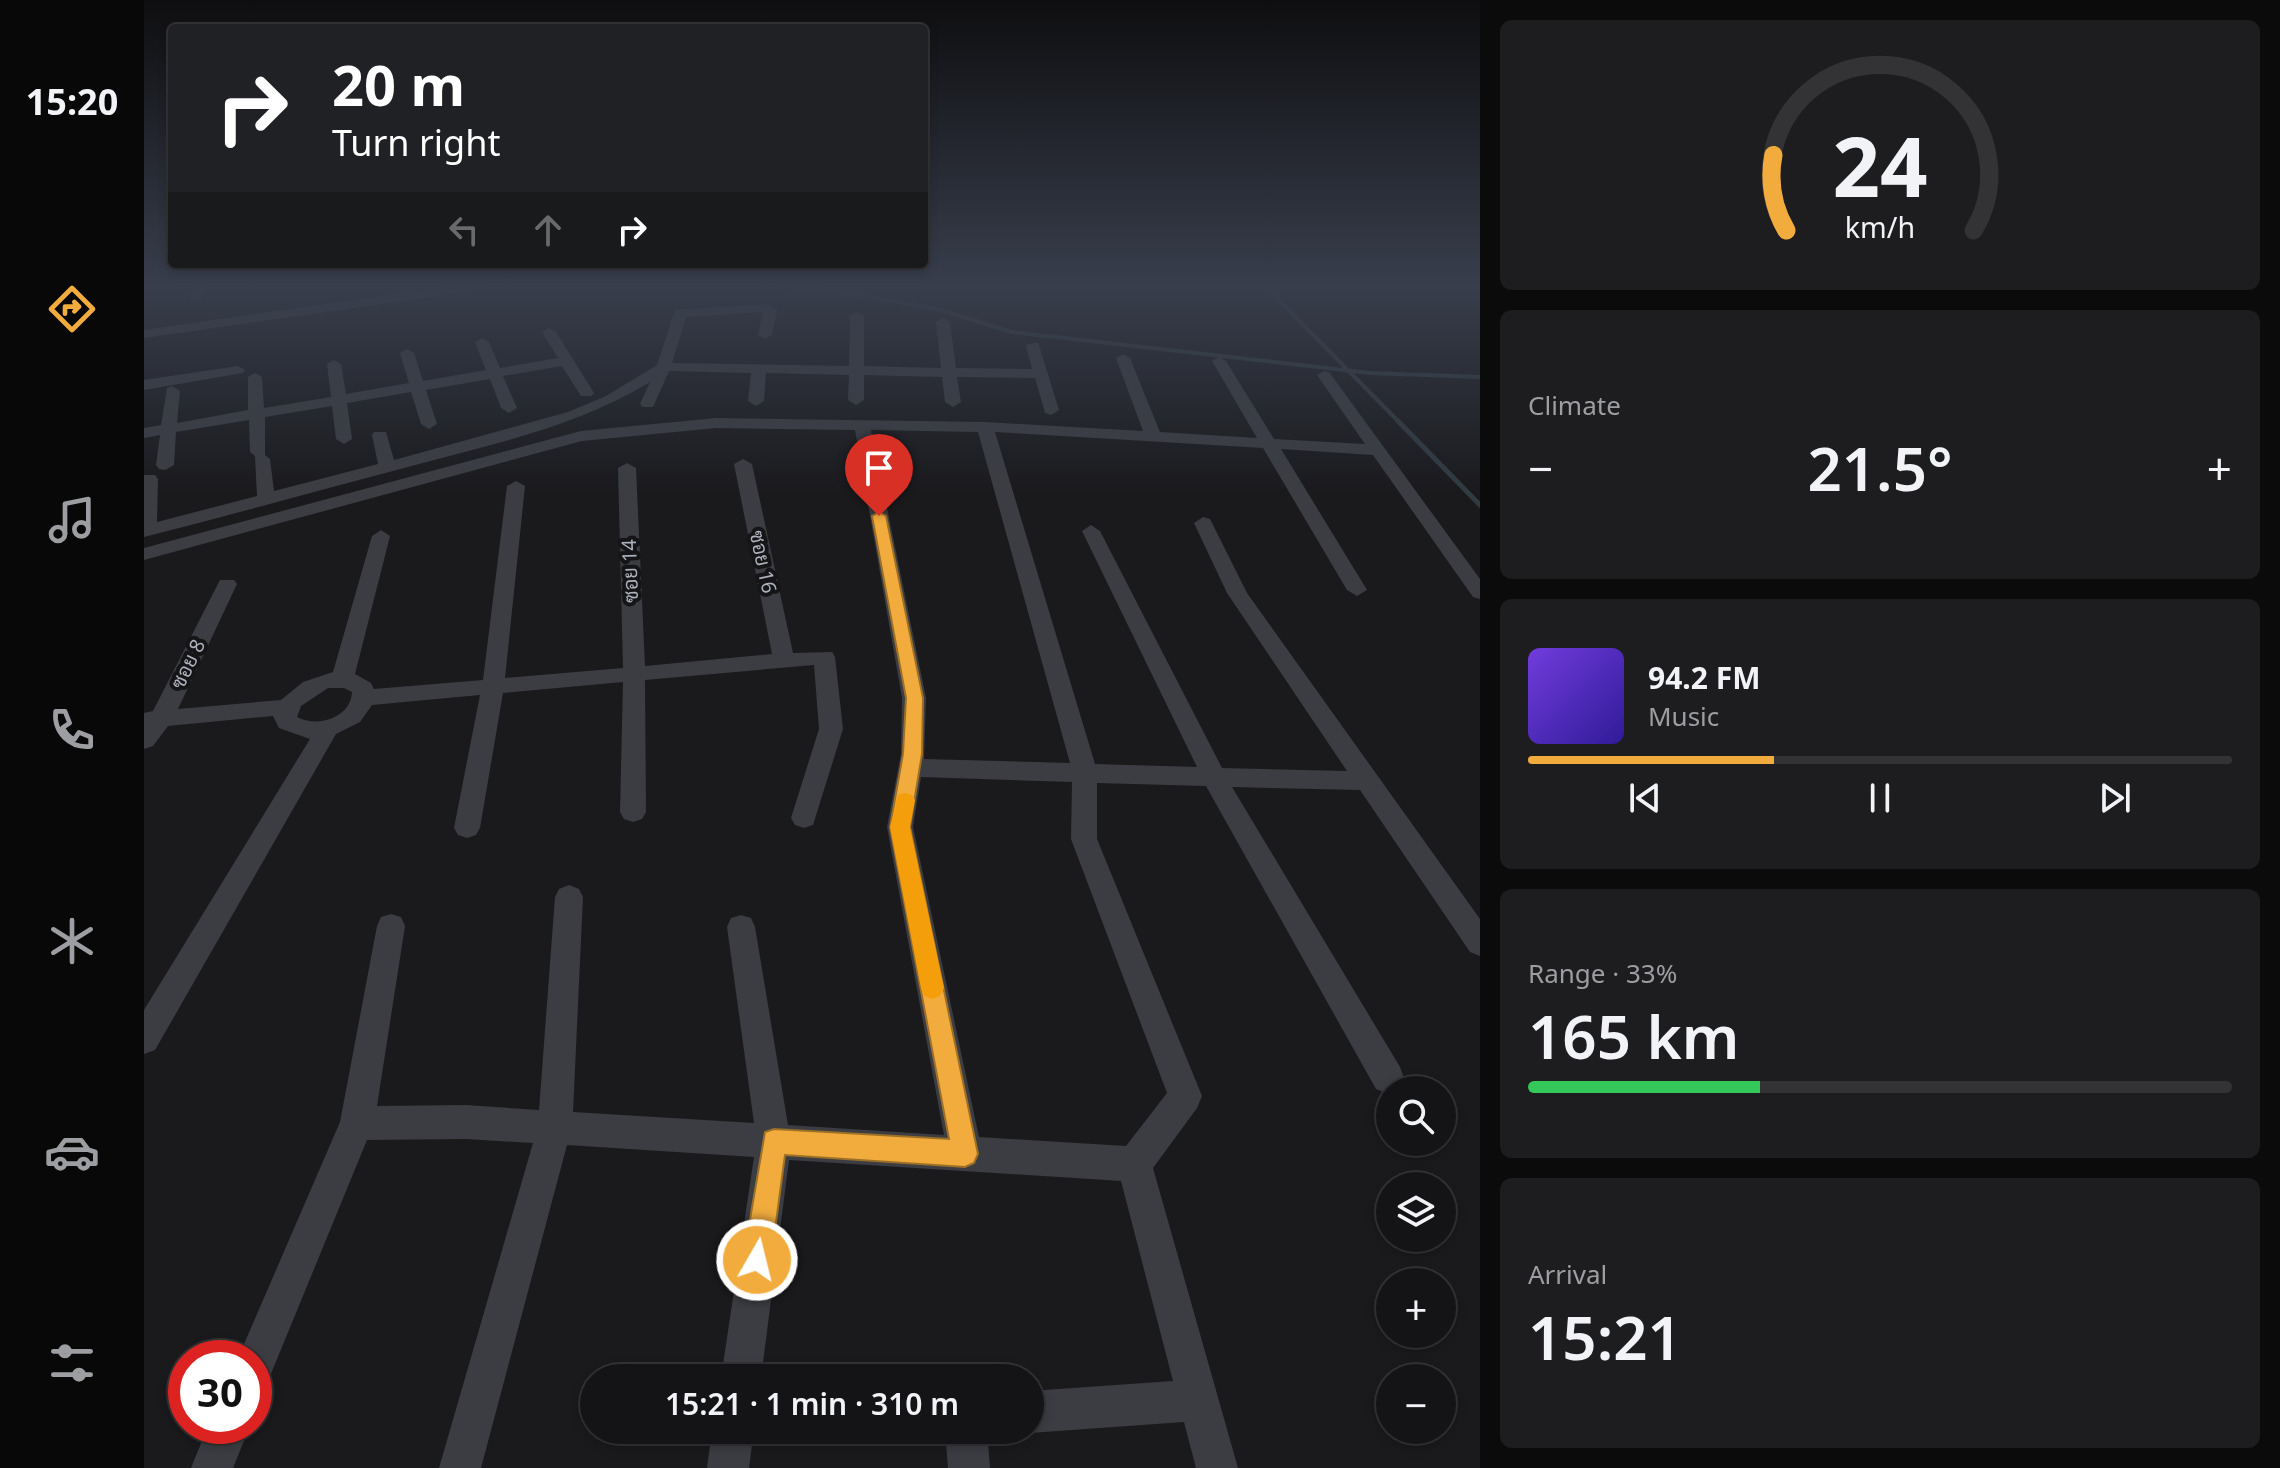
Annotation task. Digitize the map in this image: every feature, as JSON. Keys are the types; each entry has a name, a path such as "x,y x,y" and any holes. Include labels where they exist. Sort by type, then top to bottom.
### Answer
{"street":[{"path":"408,355 420,386 429,424"},
{"path":"487,355 503,412 505,436"},
{"path":"563,355 586,393"},
{"path":"648,404 667,355"},
{"path":"857,355 859,413 914,698 910,768 900,827 965,1154"},
{"path":"947,355 953,402"},
{"path":"1036,355 1051,410"},
{"path":"1123,358 1153,435"},
{"path":"144,433 567,361"},
{"path":"1219,361 1357,590"},
{"path":"334,364 344,439"},
{"path":"149,479 146,530 574,415 611,399 664,367 1041,374"},
{"path":"756,401 759,368"},
{"path":"144,385 238,370"},
{"path":"1324,375 1480,593"},
{"path":"255,377 255,414 266,498"},
{"path":"165,465 172,391"},
{"path":"144,554 581,436 716,423 859,413 985,427 1377,450"},
{"path":"985,427 1085,773 1084,839 1185,1096 1134,1164"},
{"path":"380,435 387,466"},
{"name":"ซอย 16","path":"743,464 784,661"},
{"name":"ซอย 14","path":"627,468 634,675 633,812"},
{"path":"467,828 493,687 516,486"},
{"path":"1203,523 1237,593 1480,943"},
{"path":"1091,531 1214,777 1387,1076"},
{"path":"342,679 381,536"},
{"name":"ซอย 8","path":"144,740 227,584"},
{"path":"365,698 824,657 831,729 804,818"},
{"path":"342,679 363,688 365,698 350,719 328,728 299,729 290,724 286,716 287,707 293,698 314,684 342,679"},
{"path":"153,719 287,707"},
{"path":"144,1039 328,728"},
{"path":"910,768 1365,781"},
{"path":"460,1468 555,1128 569,897"},
{"path":"265,1340 357,1123 391,926"},
{"path":"741,927 774,1142 743,1364"},
{"path":"357,1123 466,1122 1134,1164"},
{"path":"1134,1164 1217,1468"},
{"path":"1044,1411 1198,1400"},
{"path":"212,1468 222,1444"},
{"path":"728,1468 731,1444"},
{"path":"967,1444 969,1468"}],"waterway":[{"path":"1208,355 1348,371"},
{"path":"1333,355 1348,371"},
{"path":"1348,371 1480,377"},
{"path":"1348,371 1400,423"},
{"path":"1398,421 1480,505"}],"slow traffic":[{"path":"905,800 900,827 932,988"}],"route":[{"path":"757,1260 774,1142 965,1154 900,827 913,754 914,698 879,516"}]}
